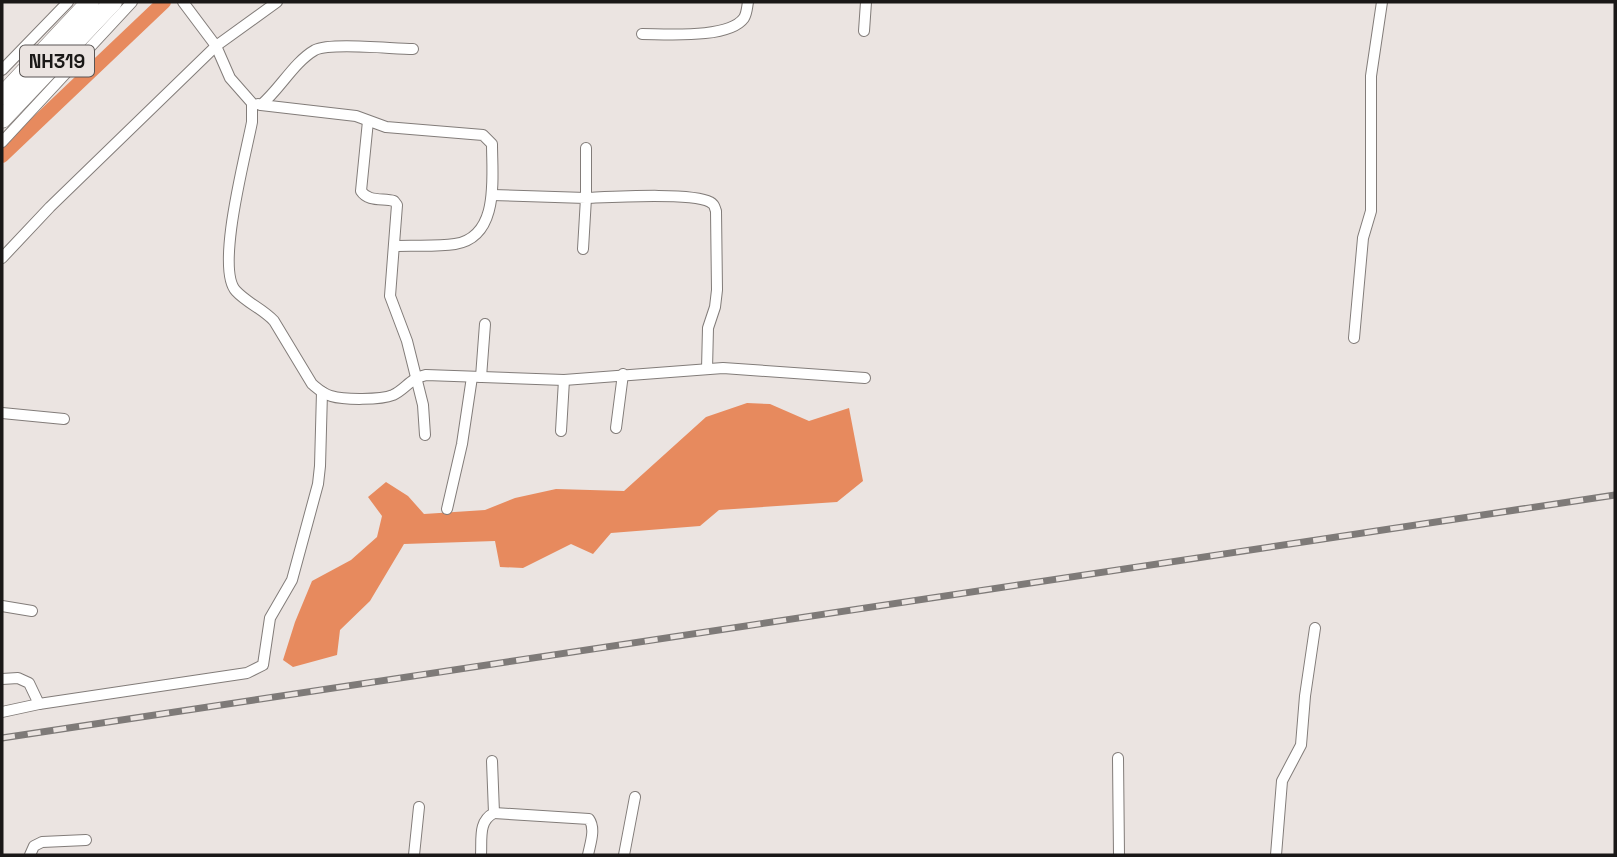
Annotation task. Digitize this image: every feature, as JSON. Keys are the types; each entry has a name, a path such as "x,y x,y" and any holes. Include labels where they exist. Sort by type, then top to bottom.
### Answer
{"highway":[{"path":"2,96 90,2"},
{"name":"NH319","path":"2,120 113,2"}],"street":[{"path":"2,70 68,2"},
{"path":"2,142 132,2"},
{"path":"183,2 203,25 216,46 230,78 257,104 356,116 386,127 483,135 488,138 492,144 492,195 488,215 478,231 468,240 455,244 394,246"},
{"path":"2,258 59,197 216,46 277,2"},
{"path":"642,34 720,31 742,20 747,12 748,2"},
{"path":"864,31 866,2"},
{"path":"1354,338 1363,237 1371,211 1371,76 1382,2"},
{"path":"414,49 323,48 307,56 257,104 252,122 228,249 230,279 235,290 268,313 312,384 322,392 344,398 384,397 393,395 416,377 426,375 564,380 707,369 865,378"},
{"path":"368,121 361,191 369,198 394,201 397,205 390,296 407,341 423,405 425,435"},
{"path":"583,249 586,148"},
{"path":"492,195 676,197 707,201 714,206 717,290 708,327 707,369"},
{"path":"447,509 477,377 485,324"},
{"path":"616,428 623,374"},
{"path":"561,431 564,380"},
{"path":"2,712 247,673 263,665 270,618 292,580 318,484 322,392"},
{"path":"2,413 64,419"},
{"path":"2,607 32,611"},
{"path":"1276,855 1280,792 1286,772 1301,745 1315,628"},
{"path":"2,679 18,678 29,683 39,704"},
{"path":"1118,758 1119,855"},
{"path":"492,761 494,813"},
{"path":"624,855 635,797"},
{"path":"414,855 419,807"},
{"path":"481,855 483,821 494,813 589,819 592,830 588,855"},
{"path":"30,855 34,846 42,842 86,840"}],"shaded area":[{"path":"747,403 770,404 809,421 849,408 863,481 837,502 719,510 700,526 611,533 593,554 571,544 523,568 500,567 495,541 404,544 370,601 340,630 337,655 293,667 283,660 312,581 351,560 377,537 382,516 368,497 386,482 408,496 424,514 485,510 515,498 556,489 624,491 706,417"}],"waterway":[{"path":"2,156 164,2"}],"railway":[{"path":"2,738 1615,495"}]}
